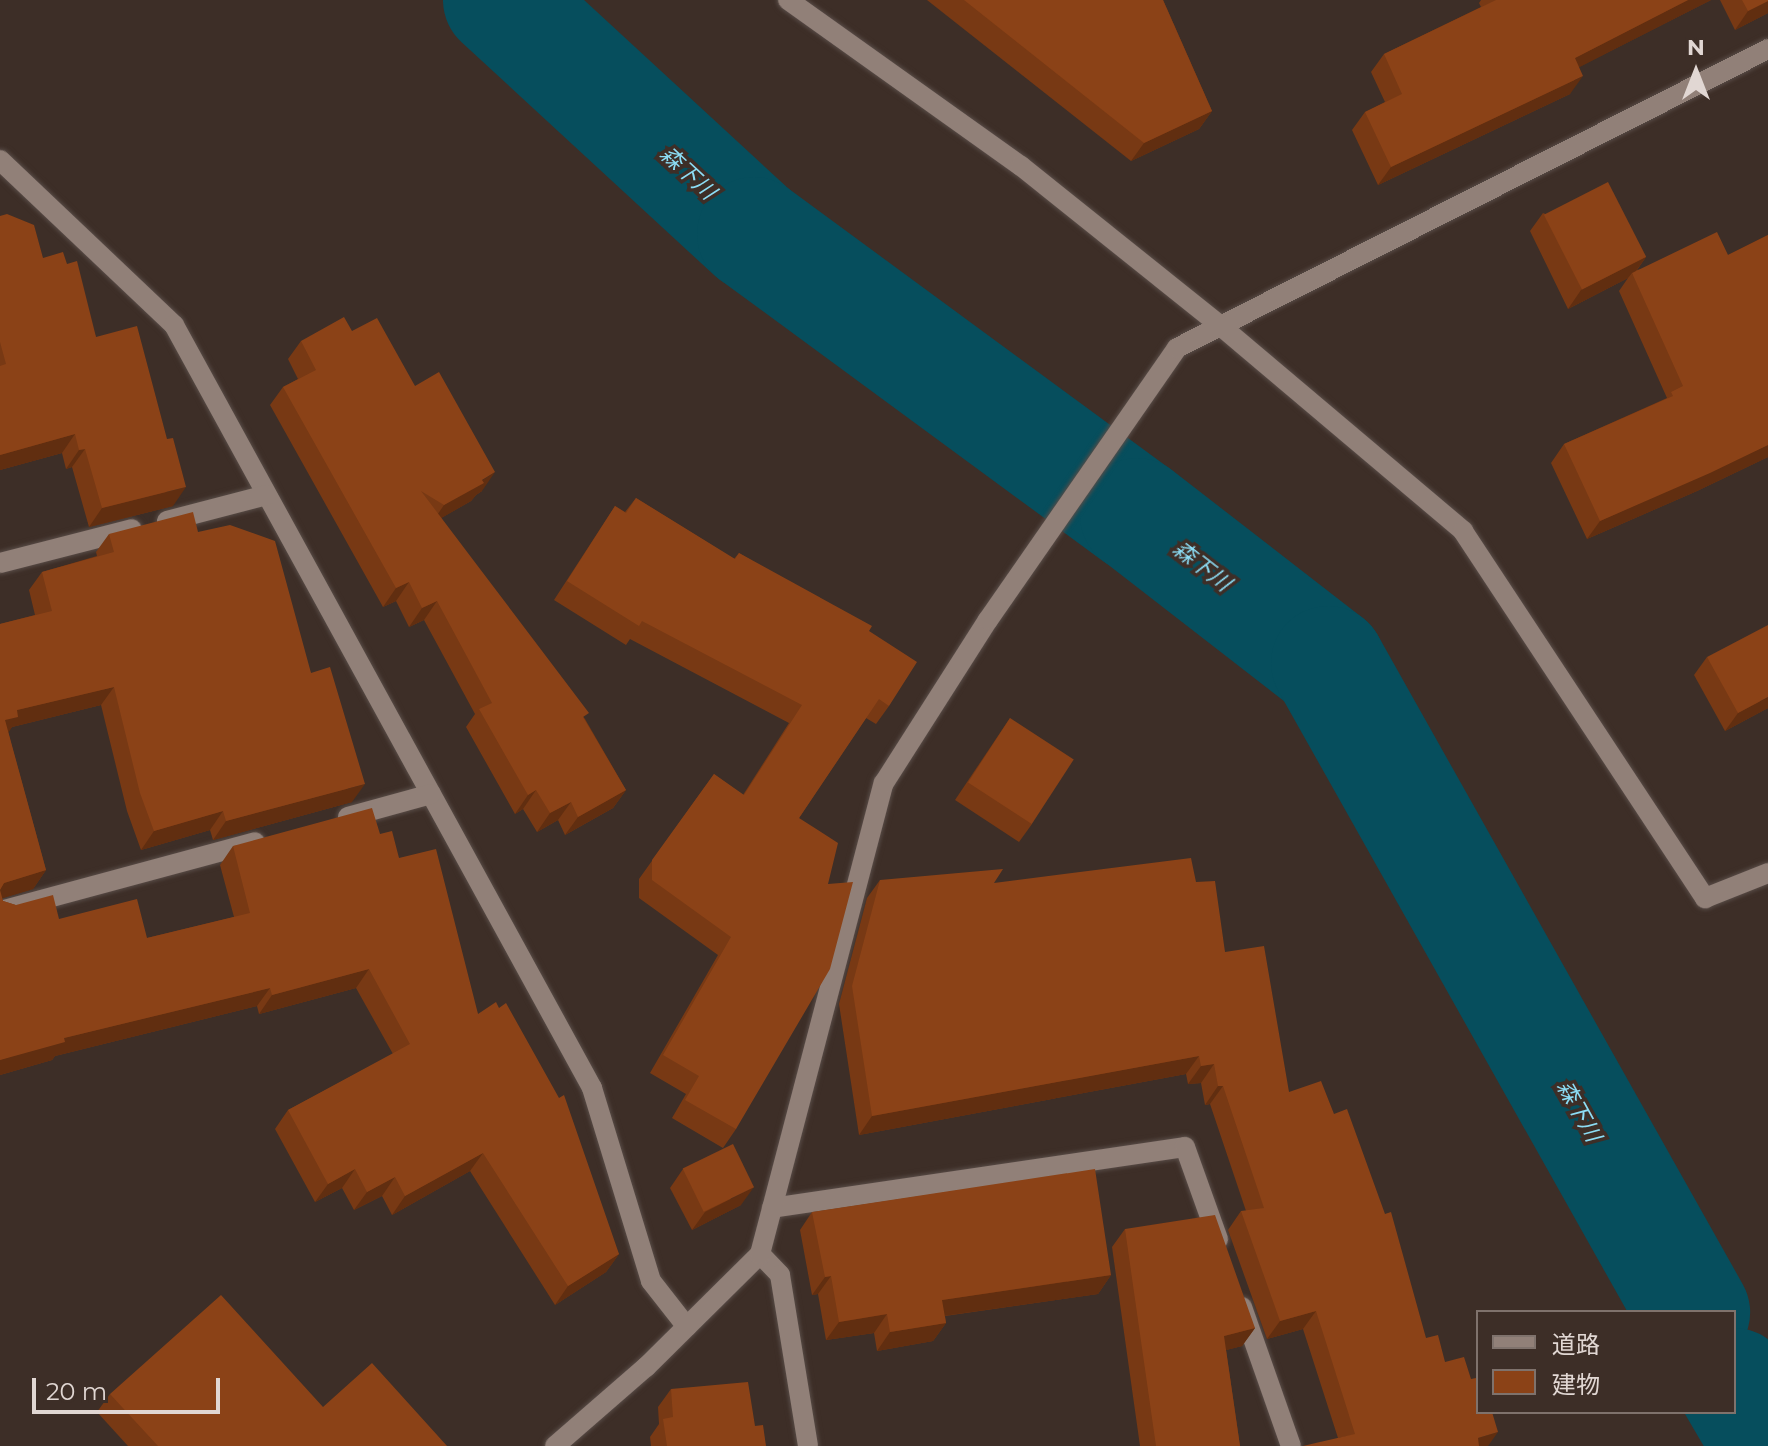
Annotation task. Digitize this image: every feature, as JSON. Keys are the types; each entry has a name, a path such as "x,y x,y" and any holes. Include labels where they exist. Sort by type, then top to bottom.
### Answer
{"street":[{"path":"788,0 1021,166 1222,327 1463,531 1705,898 1768,873"},
{"path":"555,1446 646,1367 760,1254 884,783 988,620 1177,348 1768,49"},
{"path":"0,160 174,325 592,1088 651,1281 687,1327"},
{"path":"0,563 267,495"},
{"path":"324,823 431,794"},
{"path":"0,911 277,836"},
{"path":"772,1208 1185,1147 1222,1251"},
{"path":"760,1254 780,1275 808,1446"},
{"path":"1233,1281 1291,1446"}],"building":[{"path":"964,0 1163,0 1212,111 1144,143"},
{"path":"1496,0 1688,0 1575,58 1583,76 1391,167 1365,112 1402,94 1384,54"},
{"path":"1742,0 1768,0 1768,1 1748,11"},
{"path":"1608,182 1646,257 1582,290 1544,215"},
{"path":"7,214 34,225 43,258 63,252 67,264 77,261 96,337 137,326 167,439 173,438 186,487 102,508 85,449 79,450 75,434 0,455 0,366 6,364 0,342 0,216"},
{"path":"1717,232 1728,255 1768,235 1768,445 1600,521 1564,444 1673,396 1671,392 1683,386 1632,273"},
{"path":"344,317 352,331 377,318 415,386 439,372 495,472 482,480 484,483 444,505 421,491 589,713 583,717 626,790 578,817 571,802 550,813 536,790 528,795 479,709 492,703 437,601 422,608 409,582 396,588 283,387 316,370 301,341"},
{"path":"636,498 735,559 739,553 872,626 869,631 917,662 889,706 879,699 799,818 838,843 828,884 853,882 830,969 736,1129 685,1100 699,1076 663,1055 731,937 652,880 652,860 714,774 744,795 802,705 642,621 639,626 567,581 615,506 626,513"},
{"path":"193,512 198,532 230,525 275,541 311,673 330,667 365,784 226,821 223,811 154,831 140,793 114,687 17,710 18,717 5,720 46,870 4,883 0,890 0,624 52,611 42,572 114,552 109,534"},
{"path":"1768,625 1768,697 1738,713 1707,657"},
{"path":"1010,718 1074,759 1032,824 968,783"},
{"path":"372,808 380,834 392,831 399,858 436,849 478,1014 496,1002 499,1008 506,1003 559,1098 564,1095 619,1254 568,1286 483,1153 405,1196 395,1177 367,1192 355,1169 328,1184 288,1110 410,1044 369,969 272,995 270,988 64,1038 65,1042 0,1060 0,890 3,901 16,905 53,895 59,919 137,899 147,938 250,913 233,846"},
{"path":"1191,858 1196,882 1215,881 1225,952 1264,946 1289,1092 1321,1081 1334,1114 1347,1109 1385,1214 1391,1212 1426,1338 1438,1335 1445,1362 1464,1357 1471,1379 1476,1378 1476,1414 1493,1414 1498,1432 1478,1438 1479,1446 1303,1446 1355,1434 1316,1311 1280,1321 1241,1211 1264,1208 1223,1086 1218,1086 1214,1064 1201,1066 1199,1056 872,1116 852,986 880,880 1003,869 994,883"},
{"path":"733,1144 754,1187 704,1212 683,1169"},
{"path":"1095,1169 1111,1275 942,1300 946,1323 890,1332 887,1314 839,1322 831,1276 825,1277 812,1212"},
{"path":"1215,1215 1255,1328 1224,1336 1240,1446 1156,1446 1125,1229"},
{"path":"221,1295 323,1407 372,1363 447,1446 158,1446 110,1394"},
{"path":"748,1382 755,1426 763,1425 766,1446 667,1446 663,1419 673,1417 671,1389"}],"waterway":[{"name":"森下川","path":"500,0 754,234 1137,515 1328,663 1692,1310"},
{"name":"森下川","path":"1736,1388 1768,1443"}]}
